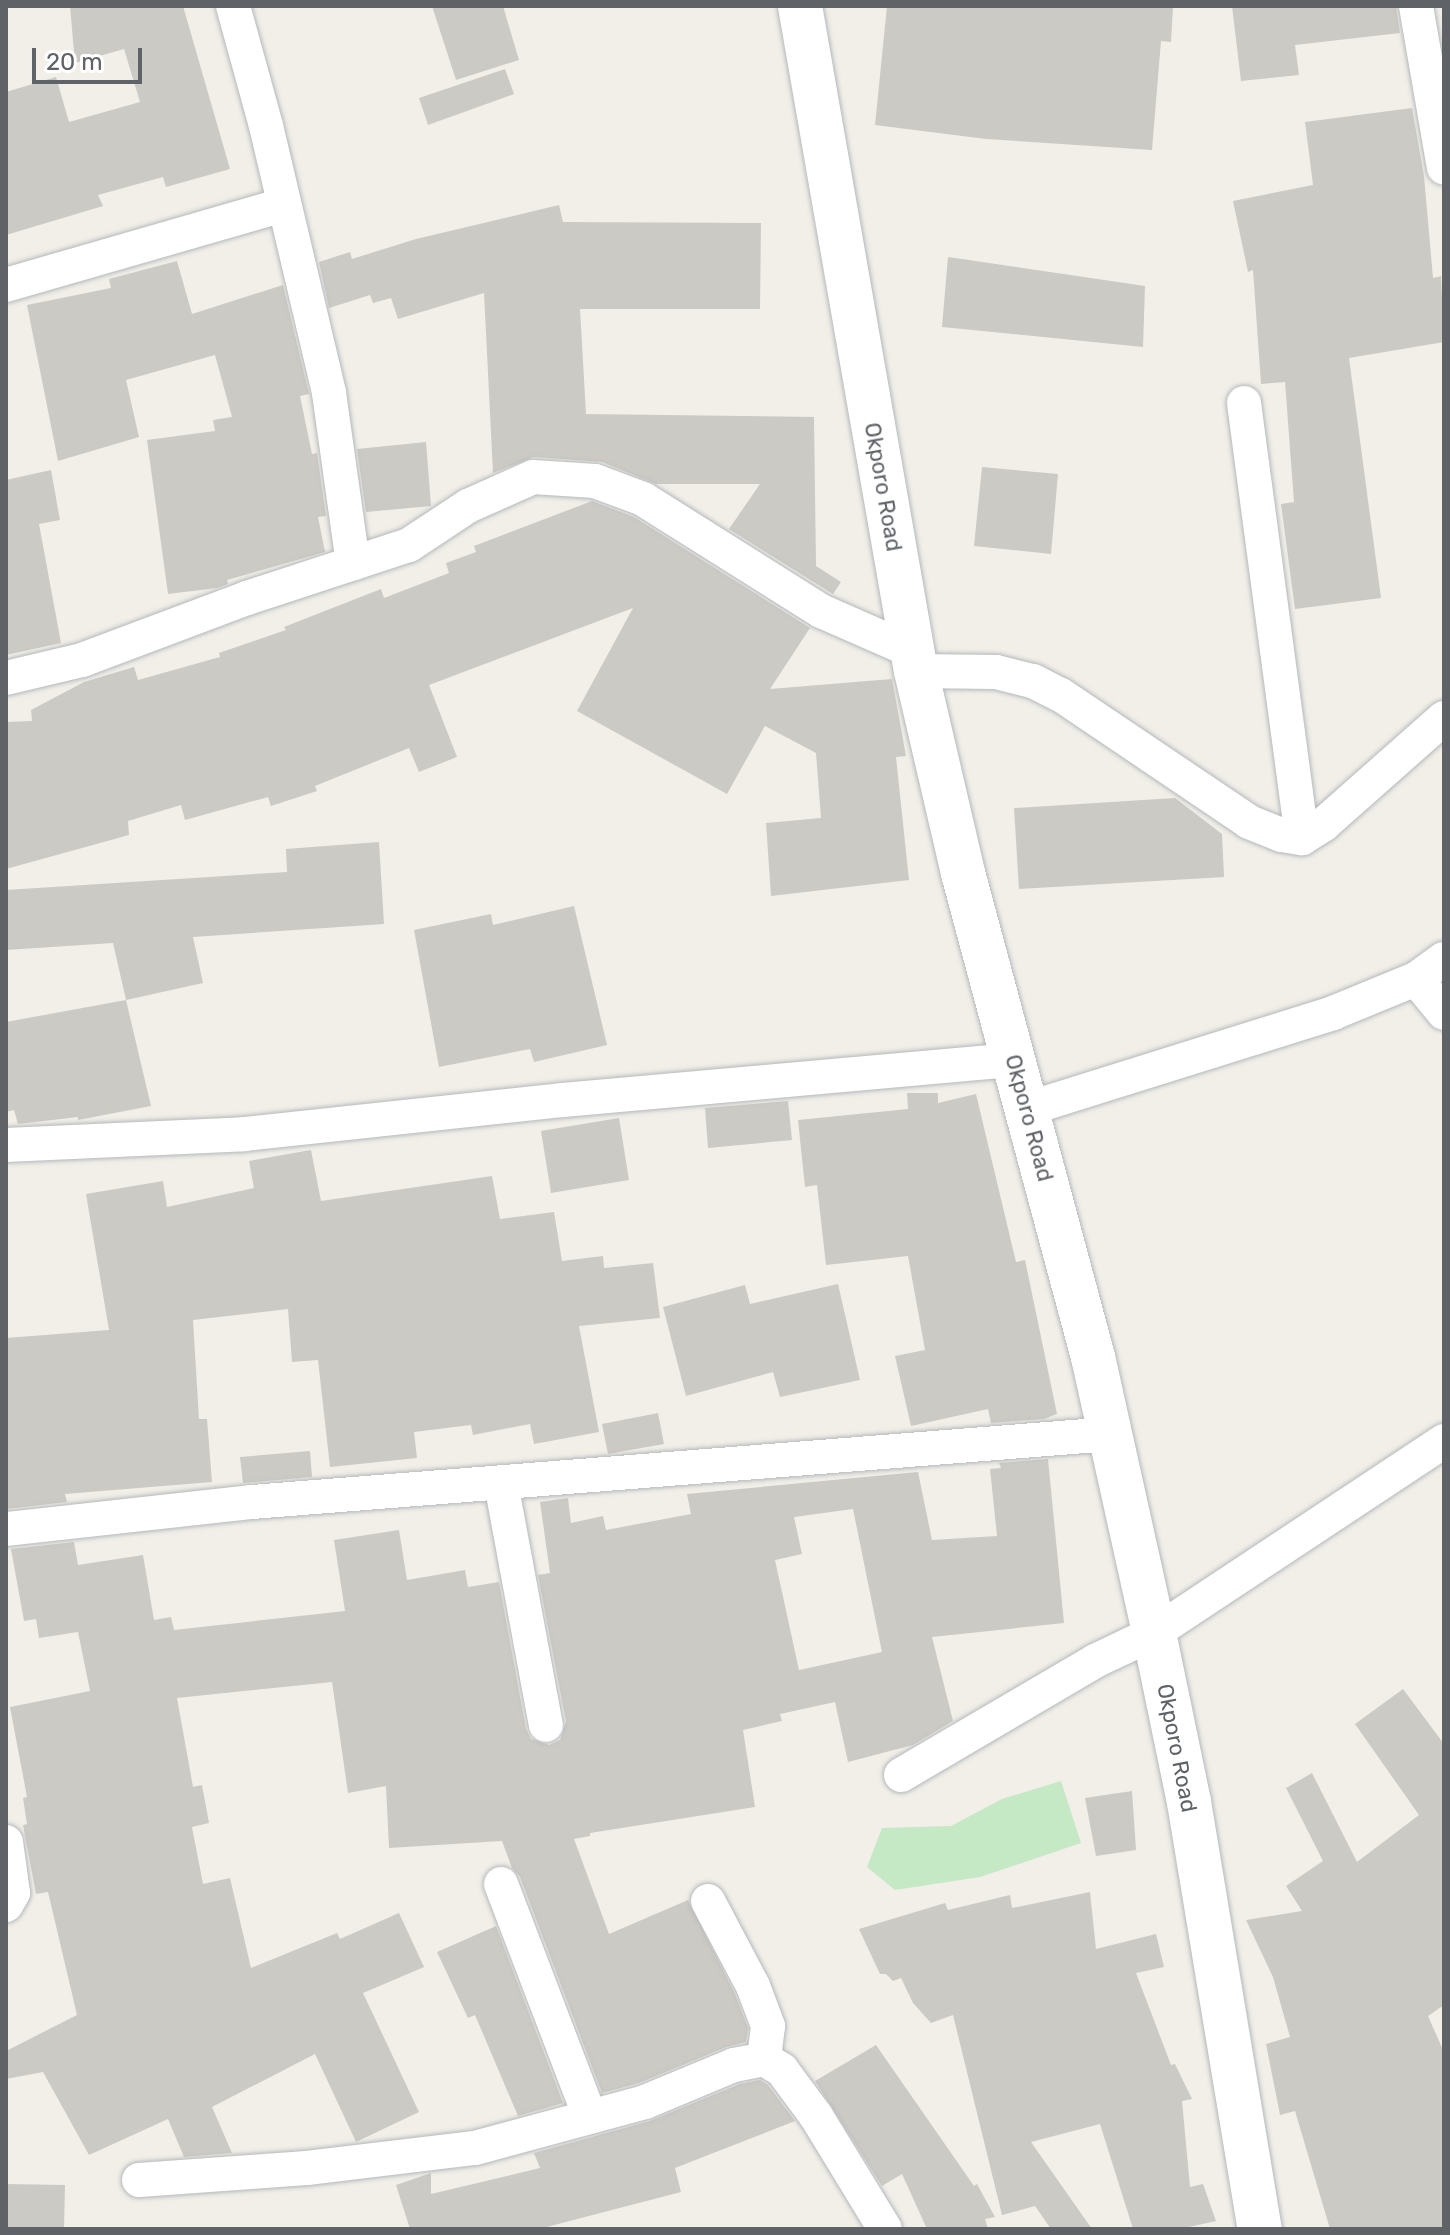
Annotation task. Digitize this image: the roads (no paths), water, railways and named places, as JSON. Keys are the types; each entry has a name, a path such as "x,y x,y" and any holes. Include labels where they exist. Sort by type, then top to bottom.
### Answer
{"main road":[{"name":"Okporo Road","path":"800,6 914,661 963,873 1110,1434 1154,1633 1189,1802 1260,2229"}],"street":[{"path":"233,6 329,393 353,563"},
{"path":"1416,6 1444,168"},
{"path":"6,285 284,205"},
{"path":"1244,403 1302,838"},
{"path":"6,678 82,660 247,598 409,545 468,506 533,477 595,481 643,499 821,611 914,661 996,672 1033,681 1061,695 1249,822 1282,835 1302,838 1324,824 1444,718"},
{"path":"1027,1109 1333,1013 1416,979 1444,959"},
{"path":"1416,979 1444,1013"},
{"path":"6,1145 244,1134 563,1100 1013,1060"},
{"path":"6,1529 252,1502 1110,1434"},
{"path":"901,1775 1095,1661 1154,1633 1444,1441"},
{"path":"501,1483 546,1725"},
{"path":"6,1842 13,1893 6,1905"},
{"path":"501,1884 590,2117"},
{"path":"708,1901 753,1986 768,2026 764,2059"},
{"path":"139,2180 307,2168 475,2148 645,2102 734,2065 764,2059 782,2070 816,2116 885,2229"}]}
